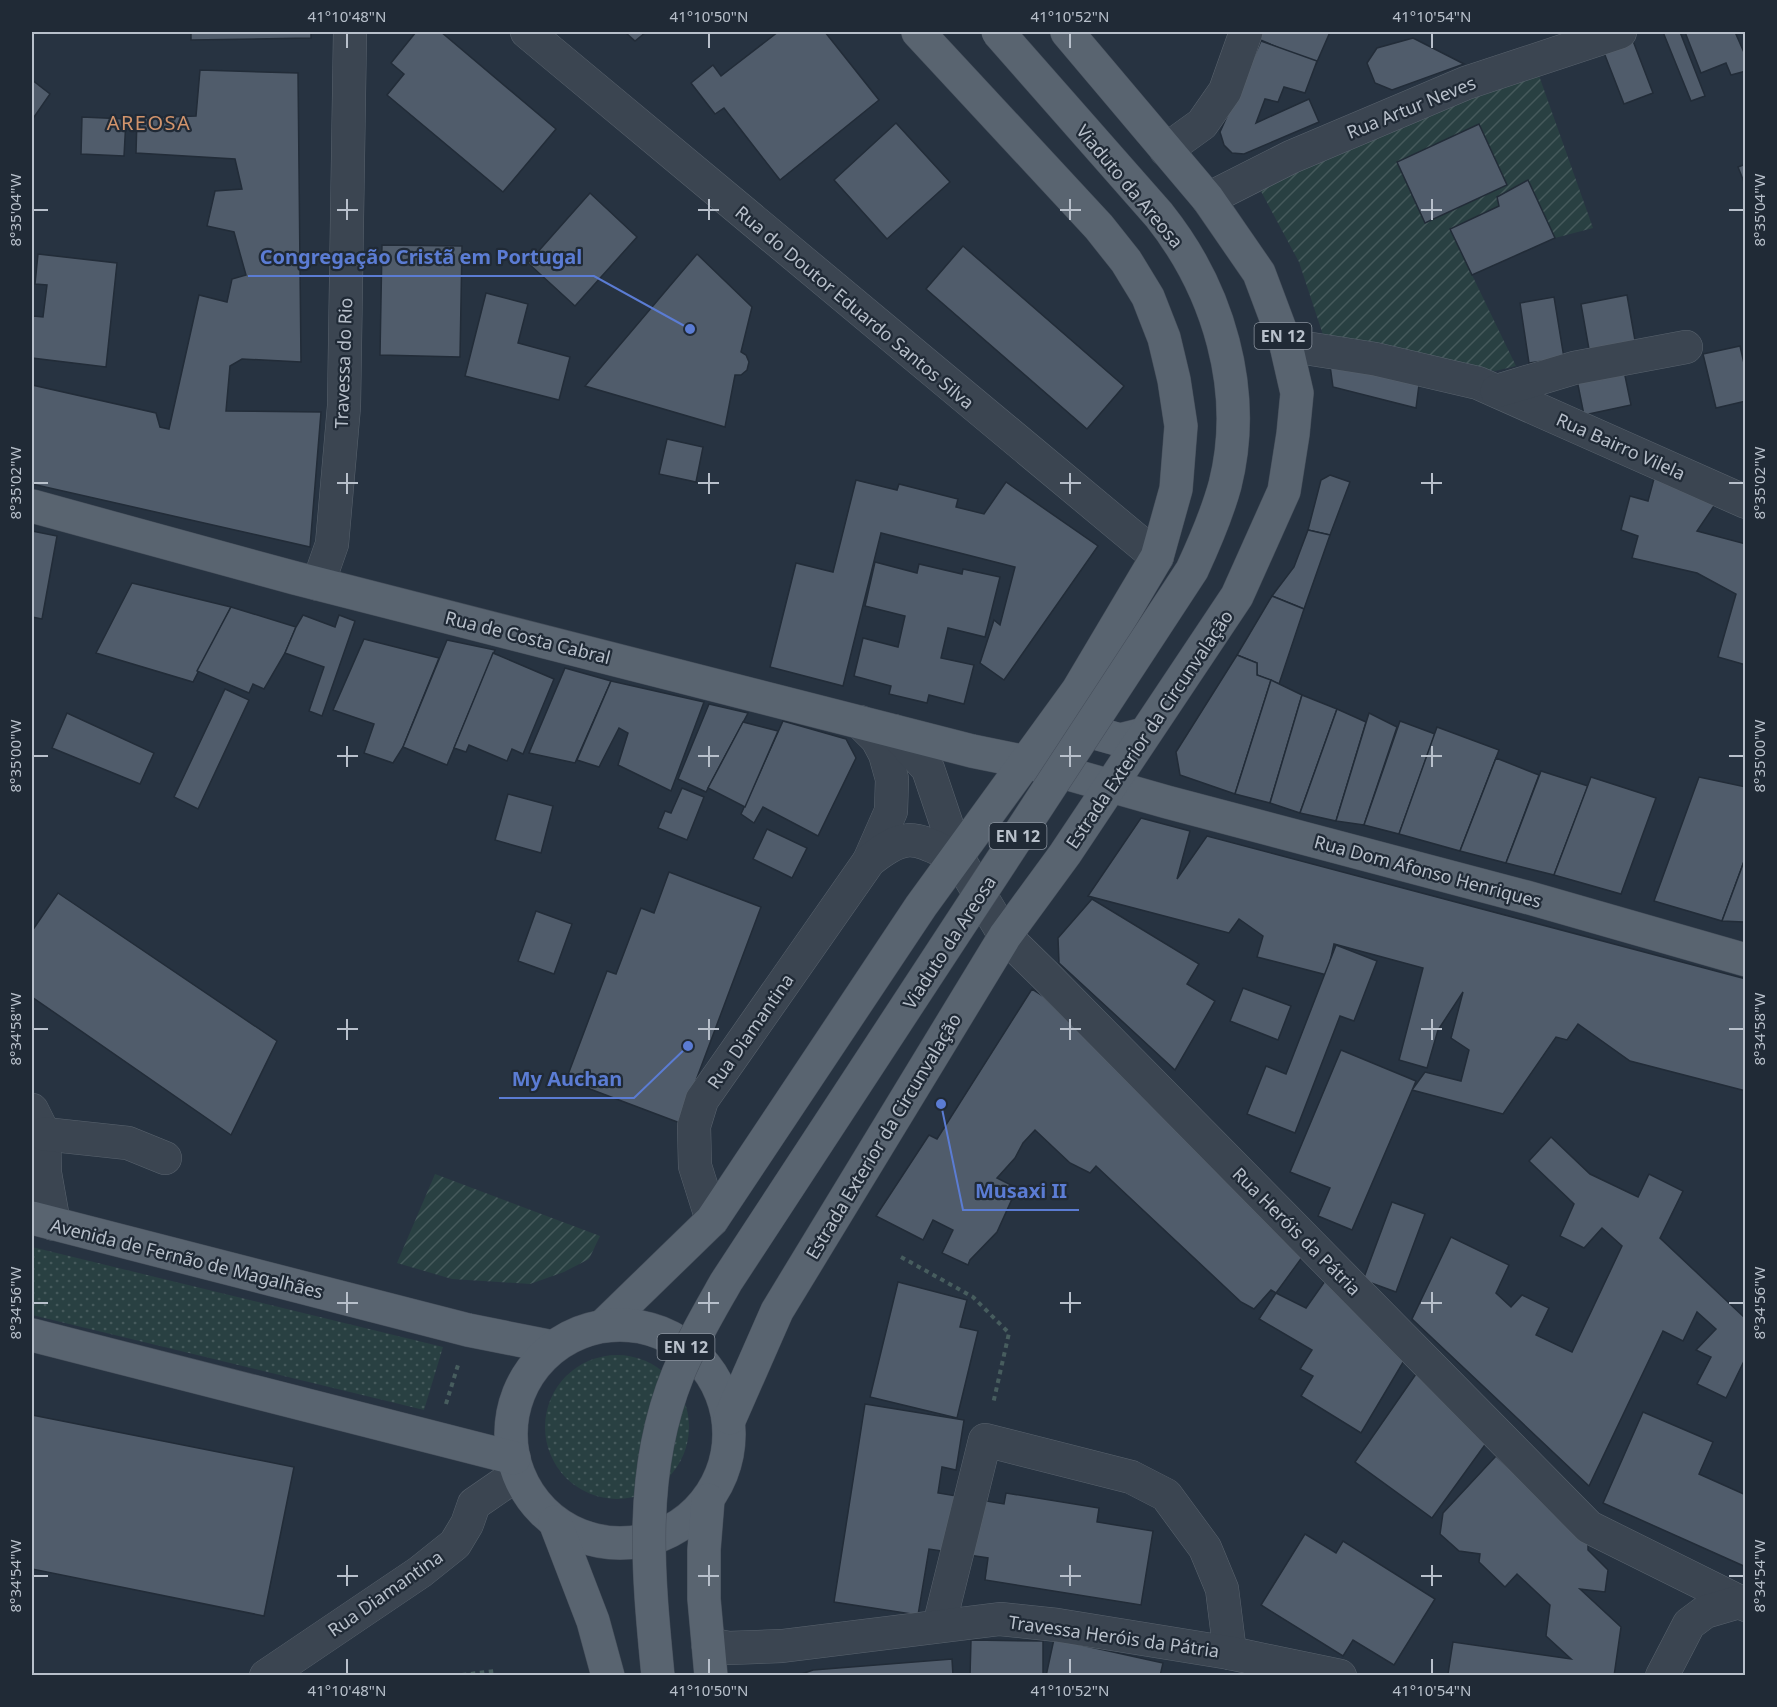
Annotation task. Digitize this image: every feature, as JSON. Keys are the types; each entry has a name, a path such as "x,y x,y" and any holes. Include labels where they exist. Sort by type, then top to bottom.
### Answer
{"main road":[{"name":"EN 12","path":"605,1324 712,1220 921,906 1078,690 1157,557 1176,489 1181,426 1164,338 1148,297 1126,261 1099,227 918,32"},
{"name":"Viaduto da Areosa","path":"658,1676 648,1552 652,1480 662,1425 684,1361 726,1282 1192,570 1214,520 1225,484 1233,426 1231,385 1221,332 1205,287 1178,238 1159,214 998,32"},
{"name":"Estrada Exterior da Circunvalação","path":"730,1418 777,1311 1005,936 1065,854 1237,596 1284,491 1297,393 1286,345 1260,273 1208,199 1067,32"},
{"name":"Rua de Costa Cabral","path":"32,506 318,584 972,751 1026,762"},
{"path":"1078,690 1082,715 1095,733 1120,740 1144,734"},
{"name":"Rua Dom Afonso Henriques","path":"1026,762 1526,897 1746,960"},
{"name":"Avenida de Fernão de Magalhães","path":"43,1221 468,1330 553,1347"},
{"name":"EN 12","path":"605,1324 640,1325 672,1337 700,1357 719,1385 730,1418 730,1447 723,1475 708,1500 684,1524 653,1539 619,1544 585,1538 555,1521 529,1498 515,1466 511,1427 518,1397 531,1370 553,1347 577,1333 605,1324"},
{"path":"32,1335 515,1466"},
{"name":"EN 12","path":"708,1500 704,1550 704,1599 710,1660"},
{"name":"EN 12","path":"555,1521 593,1621 608,1676"}],"street":[{"name":"Travessa do Rio","path":"318,584 332,543 344,406 350,32"},
{"name":"Rua do Doutor Eduardo Santos Silva","path":"527,32 1157,557"},
{"path":"1166,150 1202,124 1225,91 1246,32"},
{"name":"Rua Artur Neves","path":"1208,199 1291,157 1466,83 1620,32"},
{"name":"Rua Bairro Vilela","path":"1286,345 1375,359 1478,383 1746,502"},
{"path":"1497,391 1575,368 1686,347"},
{"name":"Rua Diamantina","path":"712,1220 694,1167 694,1126 702,1100 869,861 891,810 892,779 878,739 860,722"},
{"name":"Rua Heróis da Pátria","path":"894,731 928,769 958,858 1005,936 1589,1527 1742,1604"},
{"name":"Rua Diamantina","path":"869,861 886,847 902,841 918,840 958,858"},
{"path":"43,1221 45,1173 36,1129 128,1143 165,1158"},
{"path":"939,1626 986,1440 1131,1477 1166,1495 1205,1548 1222,1589 1230,1653"},
{"name":"Rua Diamantina","path":"266,1676 420,1572 455,1544 467,1524 474,1504 515,1466"},
{"path":"1662,1676 1689,1624 1705,1612 1742,1604"},
{"name":"Travessa Heróis da Pátria","path":"710,1660 728,1648 782,1646 1000,1619 1057,1625 1230,1653 1340,1676"}],"path":[{"path":"901,1257 973,1297 1009,1333 986,1440"},
{"path":"445,1410 460,1358"},
{"path":"453,1676 495,1671"}],"green space":[{"path":"1537,70 1593,228 1555,238 1472,275 1516,366 1495,371 1414,356 1326,344 1299,262 1257,184"},
{"path":"435,1174 600,1236 589,1259 564,1272 530,1284 452,1279 397,1263"},
{"path":"32,1247 443,1347 424,1410 32,1315"},
{"path":"617,1355 644,1361 657,1367 668,1376 677,1387 683,1400 689,1427 683,1454 677,1467 668,1478 657,1487 644,1493 617,1499 590,1493 577,1487 566,1478 557,1467 551,1454 545,1427 551,1400 557,1387 566,1376 577,1367 590,1361"}],"building":[{"path":"191,32 311,32 311,38 191,40"},
{"path":"416,32 441,32 556,129 503,192 387,95 404,74 391,63"},
{"path":"625,32 646,32 635,41"},
{"path":"778,32 825,32 879,100 780,180 724,108 715,114 691,83 713,65 721,76"},
{"path":"1258,32 1330,32 1316,64 1256,38"},
{"path":"1663,32 1680,32 1705,96 1691,101"},
{"path":"1685,32 1735,32 1746,57 1746,71 1731,75 1726,63 1701,73"},
{"path":"1630,33 1653,93 1624,104 1601,45"},
{"path":"1413,38 1464,64 1392,90 1375,83 1367,63 1377,48"},
{"path":"1261,41 1317,61 1305,93 1284,87 1278,102 1265,99 1256,123 1309,99 1319,122 1244,154 1232,153 1224,145 1220,132"},
{"path":"200,70 298,73 301,362 242,359 230,366 226,411 321,412 310,547 32,484 32,385 156,413 160,427 169,429 199,295 227,302 232,279 246,275 234,232 207,226 215,191 242,189 235,159 136,153 137,118 196,116"},
{"path":"32,80 50,94 32,120"},
{"path":"82,117 126,119 124,156 81,154"},
{"path":"896,123 950,182 887,239 834,180"},
{"path":"1479,124 1507,185 1425,223 1397,162"},
{"path":"1746,164 1746,187 1738,167"},
{"path":"1528,180 1555,238 1472,275 1450,229 1499,206 1497,197"},
{"path":"590,193 637,237 575,306 528,263"},
{"path":"382,245 462,246 460,357 380,355"},
{"path":"963,246 1124,386 1087,429 926,289"},
{"path":"38,254 117,263 106,367 32,358 33,316 43,317 47,285 35,284"},
{"path":"697,254 752,307 741,352 746,355 749,362 747,370 741,375 735,375 725,427 585,386"},
{"path":"486,293 528,304 518,343 570,357 559,400 465,376"},
{"path":"1627,295 1636,346 1590,355 1581,304"},
{"path":"1554,297 1564,358 1529,363 1520,303"},
{"path":"1740,346 1746,372 1746,401 1716,408 1703,354"},
{"path":"1329,358 1420,377 1416,408 1333,387"},
{"path":"1623,366 1631,405 1584,415 1576,375"},
{"path":"667,439 703,447 696,482 659,474"},
{"path":"1656,471 1716,503 1697,531 1746,544 1746,665 1718,657 1736,594 1697,573 1632,558 1638,536 1621,530 1630,496 1648,501"},
{"path":"1330,475 1350,482 1330,535 1308,530 1321,480"},
{"path":"856,480 897,490 899,484 958,499 956,507 984,514 1006,482 1098,546 1004,680 980,663 994,620 1000,625 1015,567 881,533 843,686 770,667 796,563 833,572"},
{"path":"1308,530 1330,535 1304,609 1272,596 1294,567"},
{"path":"32,531 57,536 42,619 32,617"},
{"path":"875,562 917,573 919,564 962,574 963,569 1000,577 985,637 948,628 941,658 974,665 964,704 929,695 927,703 889,694 891,686 854,676 863,638 898,647 905,616 865,606"},
{"path":"132,583 231,607 193,682 96,653"},
{"path":"1272,596 1304,609 1279,684 1257,675 1257,663 1237,655"},
{"path":"231,607 296,627 285,653 264,689 253,684 249,693 197,671"},
{"path":"303,615 335,627 339,615 355,621 322,716 309,711 324,667 285,653"},
{"path":"364,639 439,658 403,747 393,763 364,753 374,724 333,710"},
{"path":"447,640 495,650 447,765 403,747"},
{"path":"493,653 554,679 523,754 512,749 507,761 469,745 466,752 454,748"},
{"path":"1237,655 1257,663 1257,675 1271,680 1235,794 1180,775 1176,752"},
{"path":"565,668 611,681 575,763 529,753"},
{"path":"1271,680 1302,695 1270,803 1235,794"},
{"path":"611,681 704,702 671,791 618,765 628,733 619,728 599,767 577,760"},
{"path":"225,689 249,700 198,809 174,797"},
{"path":"1302,695 1337,709 1300,813 1270,803"},
{"path":"709,704 748,713 706,792 678,779"},
{"path":"1337,709 1366,722 1336,821 1300,813"},
{"path":"67,713 154,753 140,784 52,748"},
{"path":"1369,713 1397,727 1364,825 1336,821"},
{"path":"783,721 846,739 856,758 818,836 763,807 754,823 741,814"},
{"path":"1400,721 1435,734 1399,834 1364,825"},
{"path":"743,722 778,731 745,807 708,788"},
{"path":"1437,727 1499,750 1460,851 1399,834"},
{"path":"1496,758 1539,775 1506,863 1460,851"},
{"path":"1541,771 1588,786 1554,875 1506,863"},
{"path":"1591,777 1656,798 1621,894 1554,875"},
{"path":"1699,777 1746,787 1746,856 1722,921 1654,901"},
{"path":"682,788 704,797 687,840 658,828 665,811 671,813"},
{"path":"508,794 553,806 541,853 495,840"},
{"path":"1141,818 1190,831 1177,879 1207,836 1746,979 1746,1091 1630,1061 1578,1024 1567,1040 1556,1037 1503,1114 1412,1090 1425,1072 1461,1081 1469,1050 1451,1038 1463,992 1438,1030 1427,1068 1399,1060 1423,968 1334,944 1327,975 1257,957 1263,936 1239,919 1229,933 1088,896"},
{"path":"767,829 807,848 792,878 753,859"},
{"path":"1746,856 1746,917 1744,922 1722,921"},
{"path":"669,872 761,907 680,1123 566,1080 607,971 616,974 641,908 654,913"},
{"path":"58,893 277,1041 231,1135 32,997 32,931"},
{"path":"1092,899 1199,964 1187,984 1215,1001 1175,1070 1059,963 1058,938"},
{"path":"536,911 572,924 554,974 518,961"},
{"path":"1336,945 1377,961 1354,1021 1340,1016 1295,1133 1247,1114 1266,1066 1286,1074"},
{"path":"1243,988 1291,1006 1278,1040 1230,1021"},
{"path":"1032,989 1043,996 1303,1256 1276,1293 1271,1290 1254,1309 1241,1302 1096,1166 1090,1173 1070,1163 1035,1130 997,1178 1017,1188 997,1232 968,1265 942,1253 953,1230 933,1220 923,1240 876,1216 929,1135 937,1139"},
{"path":"1341,1050 1416,1081 1352,1230 1318,1216 1330,1188 1290,1172"},
{"path":"1551,1137 1590,1174 1638,1197 1649,1174 1683,1191 1660,1238 1746,1319 1746,1357 1726,1398 1697,1384 1711,1357 1696,1350 1716,1329 1697,1312 1683,1341 1663,1331 1589,1486 1412,1319 1451,1237 1509,1265 1496,1293 1511,1307 1522,1295 1549,1308 1536,1335 1572,1352 1622,1246 1602,1228 1584,1248 1560,1236 1574,1204 1529,1161"},
{"path":"1392,1202 1425,1214 1396,1292 1363,1280"},
{"path":"1325,1281 1405,1359 1361,1433 1301,1396 1313,1376 1300,1369 1312,1350 1259,1319 1276,1293 1306,1308"},
{"path":"898,1282 967,1300 960,1327 978,1331 957,1418 870,1397"},
{"path":"1416,1374 1487,1442 1432,1518 1355,1462"},
{"path":"865,1404 964,1420 956,1470 942,1467 938,1493 1004,1504 1006,1493 1099,1508 1097,1522 1153,1531 1141,1605 985,1580 988,1558 929,1549 918,1615 834,1602"},
{"path":"1643,1412 1713,1442 1699,1474 1746,1495 1746,1567 1603,1503"},
{"path":"32,1415 294,1467 264,1616 32,1569"},
{"path":"1496,1456 1588,1542 1588,1550 1608,1570 1605,1592 1580,1589 1621,1627 1614,1676 1448,1674 1453,1642 1571,1659 1546,1636 1550,1605 1517,1574 1505,1587 1479,1562 1480,1554 1459,1551 1440,1534 1443,1513"},
{"path":"1305,1534 1336,1553 1343,1541 1435,1599 1394,1665 1353,1640 1343,1656 1261,1605"},
{"path":"1054,1639 1163,1663 1160,1676 1046,1676"},
{"path":"971,1640 1043,1641 1043,1676 970,1676"},
{"path":"952,1659 953,1676 796,1676 813,1670"}],"place":[{"name":"Congregação Cristã em Portugal","path":"690,329"},
{"name":"My Auchan","path":"688,1046"},
{"name":"Musaxi II","path":"941,1104"}],"district":[{"name":"AREOSA","path":"149,122"}]}
